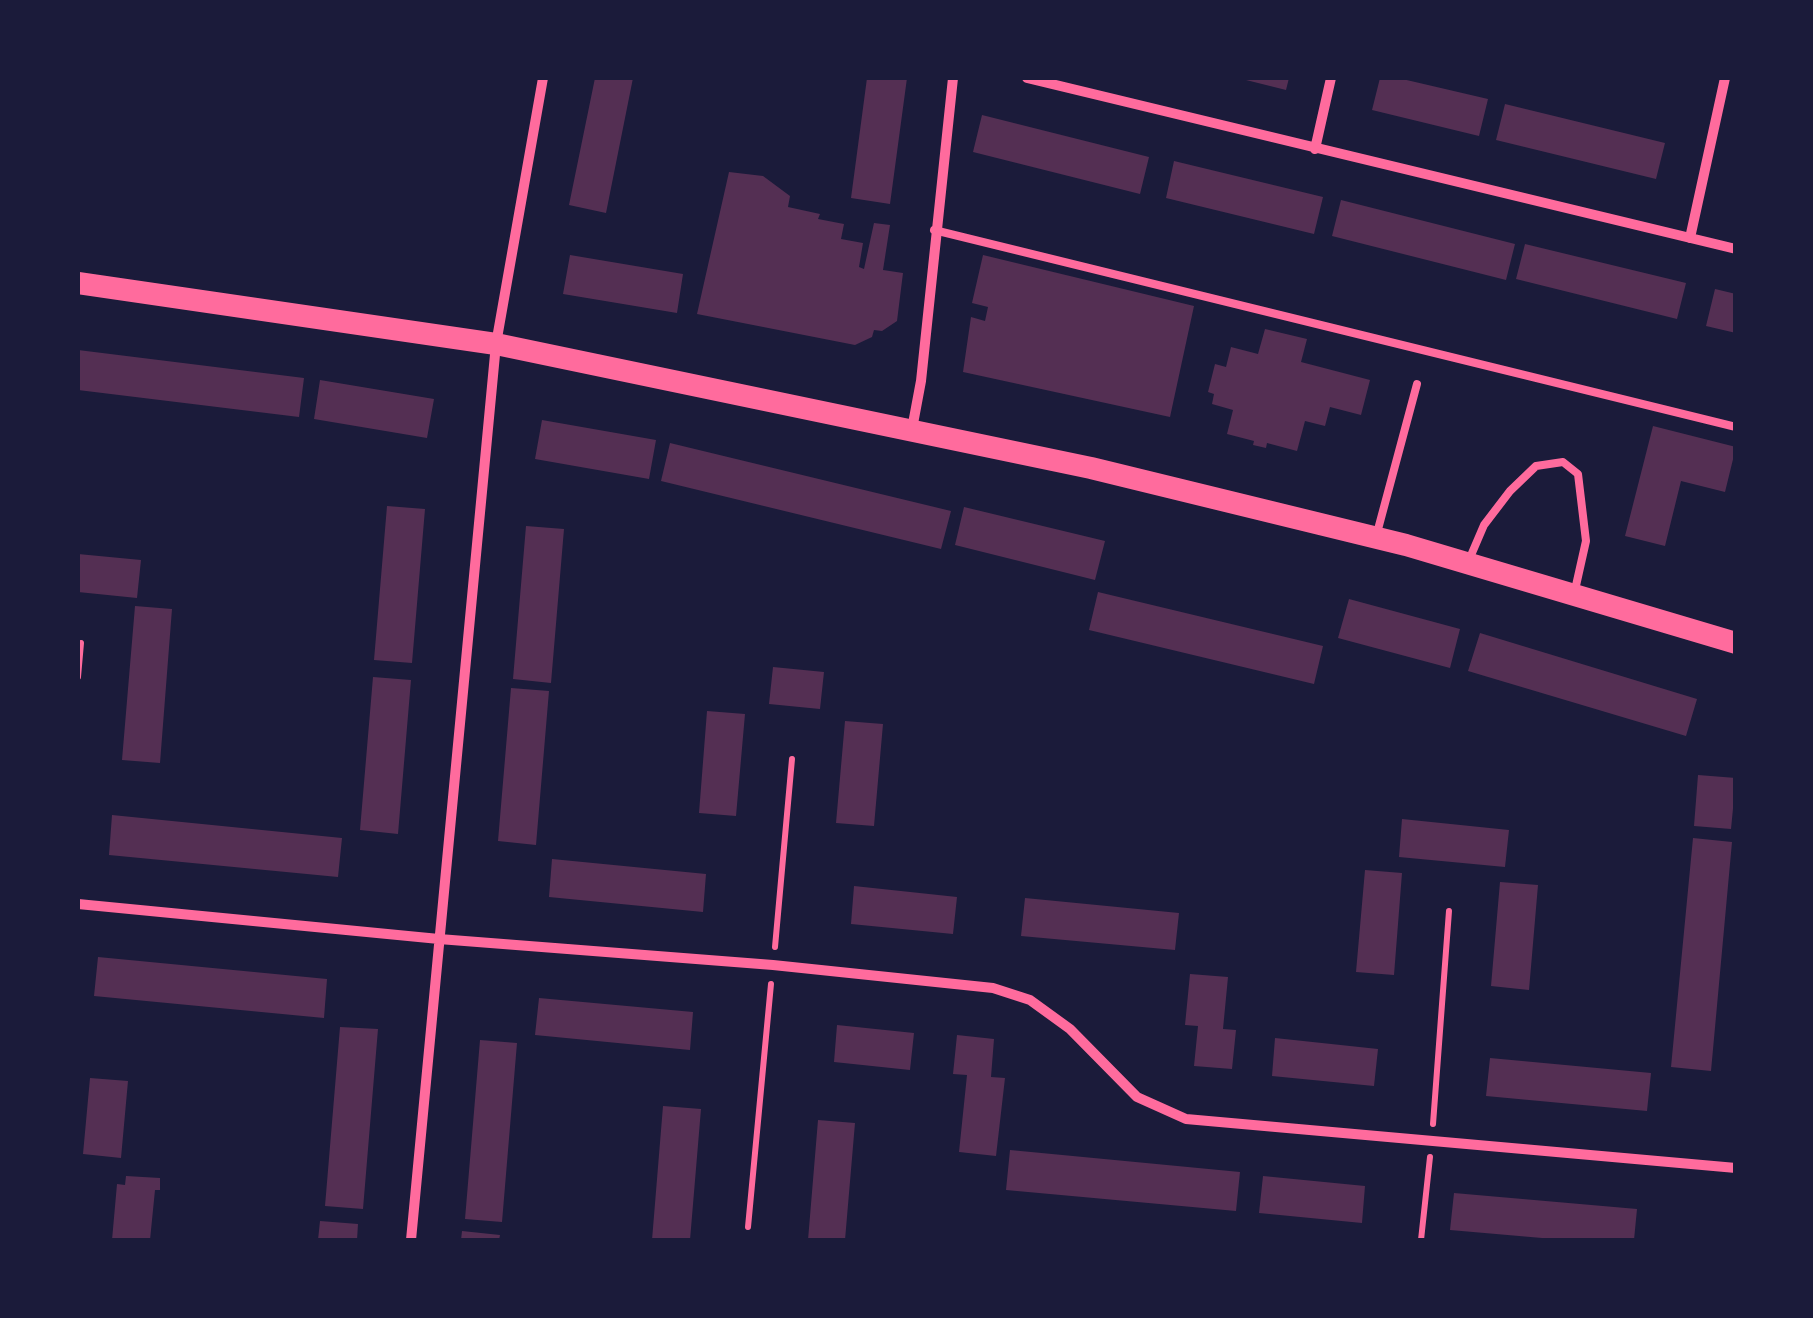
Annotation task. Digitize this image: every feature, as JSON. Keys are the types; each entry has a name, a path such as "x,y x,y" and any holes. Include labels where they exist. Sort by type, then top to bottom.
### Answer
{"main road":[{"path":"78,283 496,344 912,429 1376,538 1736,643"}],"street":[{"path":"411,1240 496,344 543,78"},
{"path":"912,429 953,78"},
{"path":"1027,78 1736,249"},
{"path":"1315,148 1331,78"},
{"path":"1690,238 1725,78"},
{"path":"78,904 993,988 1030,1000 1070,1029 1137,1097 1186,1119 1736,1168"}],"lane":[{"path":"934,230 1736,426"},
{"path":"1376,538 1416,384"},
{"path":"1468,564 1484,525 1510,491 1536,466 1564,462 1578,474 1586,542 1574,596"}],"path":[{"path":"78,677 81,643"},
{"path":"748,1227 792,758"},
{"path":"1421,1240 1449,911"}],"building":[{"path":"595,78 633,78 606,213 569,205"},
{"path":"867,78 907,78 890,204 851,198"},
{"path":"1238,78 1289,78 1286,90"},
{"path":"1380,78 1398,78 1488,99 1479,136 1372,110"},
{"path":"1505,104 1665,143 1656,179 1496,140"},
{"path":"982,115 1149,157 1140,194 973,152"},
{"path":"1174,161 1323,197 1314,234 1166,198"},
{"path":"729,172 763,176 790,196 788,207 844,224 841,239 863,243 859,267 864,269 874,223 890,225 883,270 903,273 897,321 882,331 874,330 872,337 855,345 697,314"},
{"path":"1341,200 1515,244 1506,280 1332,236"},
{"path":"1525,244 1686,283 1677,319 1516,279"},
{"path":"570,255 683,274 677,313 563,294"},
{"path":"983,255 1194,306 1170,417 963,372 971,317 985,321 988,307 972,303"},
{"path":"1715,289 1736,294 1736,333 1706,326"},
{"path":"1265,329 1307,339 1301,362 1370,380 1361,415 1330,407 1325,426 1305,421 1297,451 1267,443 1266,448 1253,445 1254,441 1227,434 1233,410 1212,404 1214,394 1208,392 1215,364 1226,367 1231,347 1258,354"},
{"path":"78,350 304,378 299,417 78,390"},
{"path":"320,380 434,399 427,438 314,419"},
{"path":"542,420 656,440 649,479 535,459"},
{"path":"1653,426 1736,447 1725,492 1681,481 1665,546 1625,536"},
{"path":"670,443 951,511 941,549 661,481"},
{"path":"387,506 425,509 412,663 374,660"},
{"path":"964,507 1105,541 1095,580 955,545"},
{"path":"526,526 564,529 551,683 513,679"},
{"path":"78,554 141,560 137,598 78,592"},
{"path":"1098,592 1323,646 1314,684 1089,630"},
{"path":"1349,599 1460,629 1450,668 1338,638"},
{"path":"135,606 172,609 160,763 122,760"},
{"path":"1480,633 1697,699 1686,736 1468,671"},
{"path":"773,667 824,672 820,709 769,704"},
{"path":"373,677 411,680 398,834 360,830"},
{"path":"511,688 549,691 536,845 498,841"},
{"path":"707,711 745,714 736,816 699,813"},
{"path":"845,721 883,724 874,826 836,823"},
{"path":"1698,775 1736,778 1731,829 1694,826"},
{"path":"112,815 342,838 338,877 109,855"},
{"path":"1402,819 1509,830 1505,867 1399,857"},
{"path":"1693,838 1732,842 1711,1071 1671,1067"},
{"path":"552,859 706,874 703,912 549,897"},
{"path":"1365,870 1402,873 1394,975 1356,972"},
{"path":"1500,882 1538,885 1529,990 1491,986"},
{"path":"854,886 957,897 953,934 851,924"},
{"path":"1025,898 1179,913 1175,950 1021,936"},
{"path":"98,957 327,979 324,1018 94,996"},
{"path":"1190,974 1228,977 1223,1029 1236,1030 1232,1069 1194,1066 1198,1026 1185,1025"},
{"path":"539,998 693,1012 690,1050 535,1035"},
{"path":"837,1025 914,1033 910,1070 834,1062"},
{"path":"340,1027 378,1029 363,1209 325,1206"},
{"path":"957,1035 994,1039 991,1077 1005,1078 996,1156 959,1152 967,1075 953,1074"},
{"path":"1275,1038 1378,1049 1374,1086 1272,1076"},
{"path":"480,1040 517,1043 502,1222 465,1219"},
{"path":"1490,1058 1651,1073 1647,1111 1486,1096"},
{"path":"90,1078 128,1081 121,1158 83,1154"},
{"path":"663,1106 701,1109 690,1240 652,1240"},
{"path":"818,1120 855,1123 845,1240 808,1240"},
{"path":"1010,1150 1240,1172 1236,1211 1006,1190"},
{"path":"126,1176 160,1178 160,1190 155,1190 150,1240 112,1240 117,1184 125,1185"},
{"path":"1263,1176 1365,1186 1362,1223 1259,1213"},
{"path":"1454,1193 1637,1209 1634,1240 1565,1240 1450,1230"},
{"path":"320,1221 358,1224 357,1240 318,1240"},
{"path":"462,1231 500,1235 499,1240 461,1240"}]}
